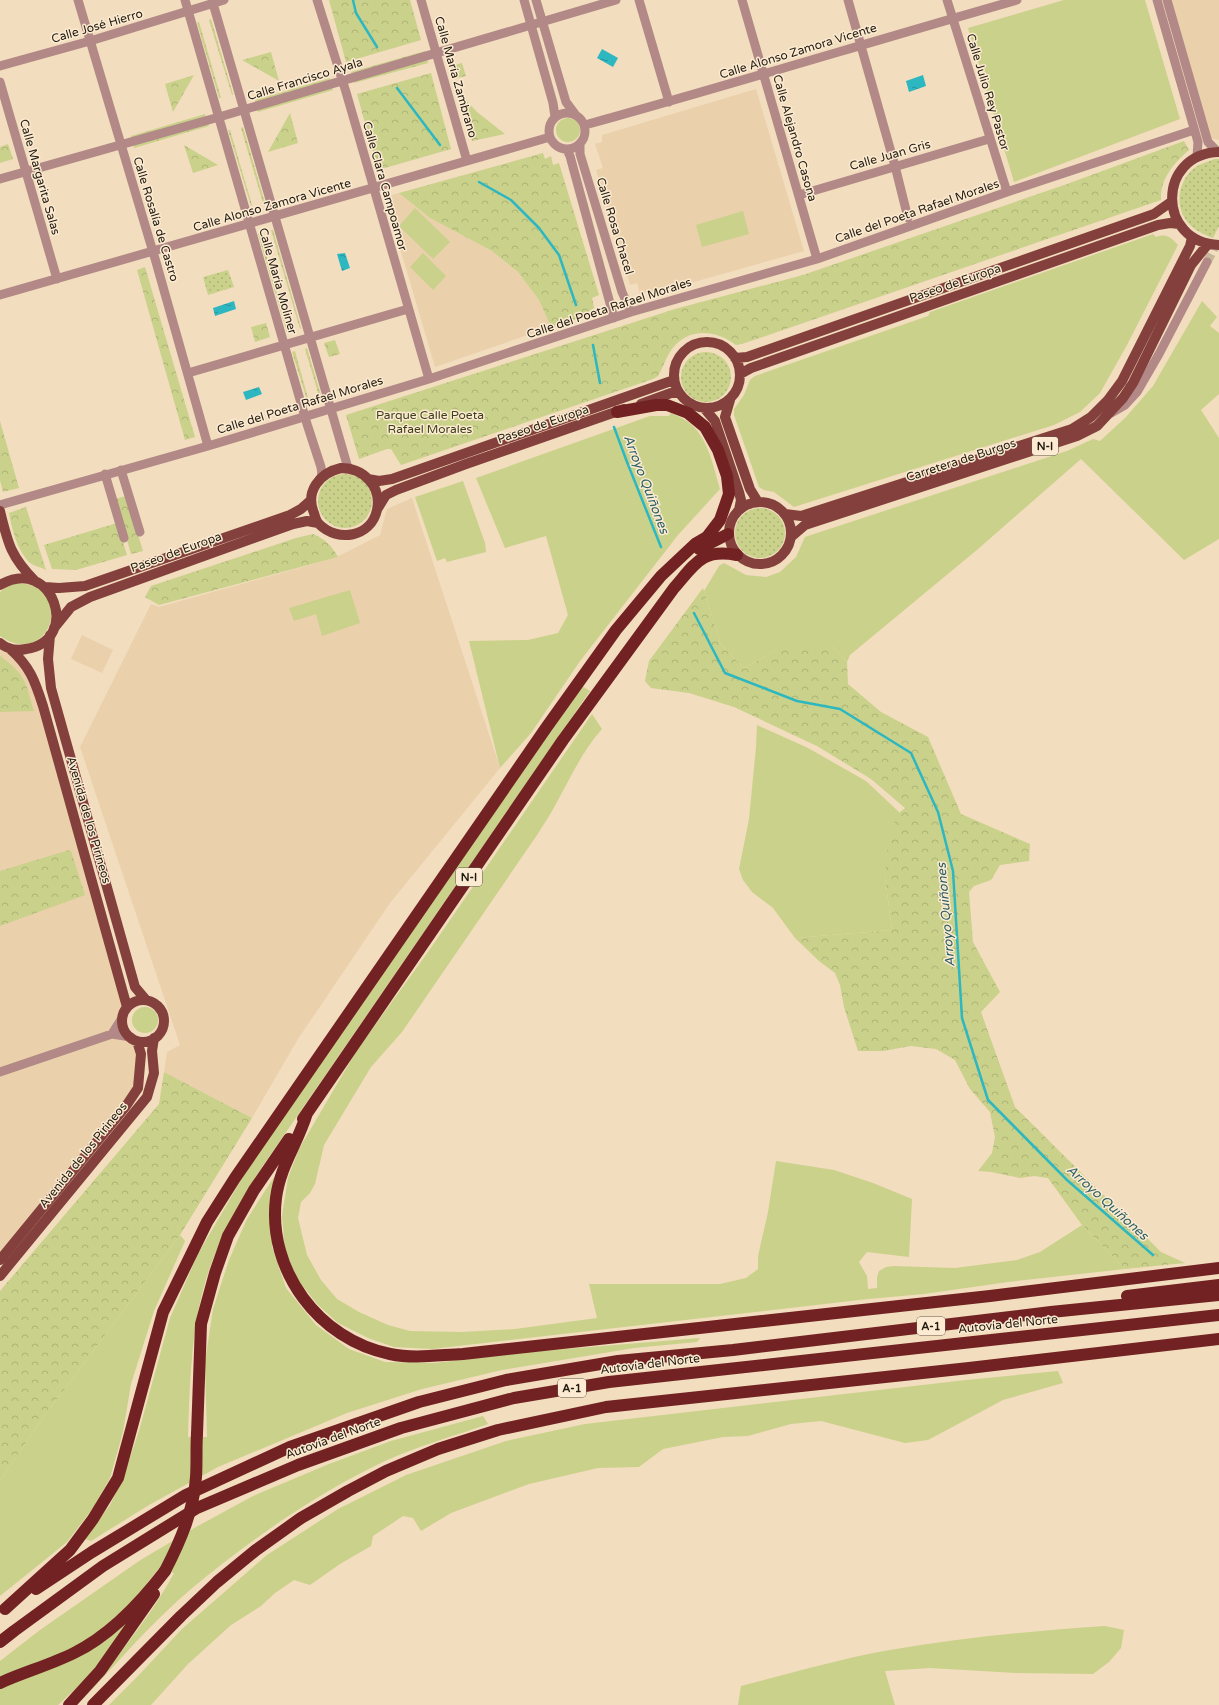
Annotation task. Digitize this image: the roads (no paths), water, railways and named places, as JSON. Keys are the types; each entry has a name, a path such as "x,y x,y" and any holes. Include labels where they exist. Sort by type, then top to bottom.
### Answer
{"highway":[{"path":"617,412 656,405 667,405 688,413 705,427 718,450 727,476 729,494 720,520 707,537 695,544 681,557"},
{"name":"N-I","path":"3,1612 70,1550 93,1519 118,1478 163,1312 207,1222 239,1172 550,721 616,630 660,576 681,557 711,544 728,534"},
{"name":"N-I","path":"165,1571 184,1531 192,1505 196,1478 196,1434 201,1324 215,1273 228,1236 254,1190 563,740 674,588 691,568 703,558 714,553 725,552 737,555"},
{"path":"307,1113 302,1130 288,1156 280,1178 274,1215 276,1236 286,1271 298,1292 320,1318 350,1339 369,1349 391,1355 415,1357 463,1354 990,1296 1219,1268"},
{"path":"1051,1312 1096,1300 1219,1284"},
{"name":"Autovía del Norte","path":"3,1612 92,1552 186,1495 290,1447 419,1402 506,1380 618,1361 733,1350 1051,1312 1219,1295"},
{"name":"Autovía del Norte","path":"0,1642 103,1566 197,1508 298,1465 401,1428 514,1398 609,1382 1219,1316"},
{"path":"93,1705 180,1616 217,1582 256,1550 301,1518 348,1491 386,1471 438,1449 498,1430 606,1407 969,1368 1219,1339"},
{"path":"0,1683 75,1653 107,1631 149,1591 165,1571"},
{"path":"69,1705 100,1670 119,1644 154,1594 165,1571"}],"main road":[{"path":"1219,152 1197,156 1186,164 1177,175 1172,188 1171,202 1174,214 1179,224 1192,236 1208,244 1219,245"},
{"name":"Paseo de Europa","path":"735,358 747,357 1154,214 1171,202"},
{"name":"Paseo de Europa","path":"740,374 751,368 1150,228 1170,223 1179,224"},
{"name":"Carretera de Burgos","path":"785,514 801,516 1072,429 1091,418 1108,400 1122,381 1190,246 1192,236"},
{"name":"Carretera de Burgos","path":"791,537 805,524 1077,436 1097,426 1110,414 1133,383 1191,265 1208,244"},
{"path":"730,400 718,407 704,408 690,404 679,393 674,380 674,370 677,361 683,352 691,346 701,343 720,345 729,351 735,358 740,374 736,392 730,400 725,417 750,489 758,502 751,503 739,510 733,517 728,534 732,549 737,555"},
{"name":"Paseo de Europa","path":"368,479 379,481 392,479 674,380"},
{"name":"Paseo de Europa","path":"378,508 386,495 396,490 466,464 671,393 679,393"},
{"path":"704,408 715,421 739,492 741,500 739,510"},
{"path":"348,468 360,472 368,479 374,487 378,508 371,523 365,530 351,535 340,536 327,531 318,523 310,501 314,488 322,476 333,470 348,468"},
{"name":"Paseo de Europa","path":"45,587 59,588 85,586 290,515 301,509 310,501"},
{"name":"N-I","path":"758,502 771,504 785,514"},
{"path":"0,511 10,548 18,563 35,581 45,587"},
{"path":"785,514 790,525 791,537"},
{"name":"Paseo de Europa","path":"3,645 20,650 32,648 42,643 71,607 90,598 293,524 307,522 318,523"},
{"name":"N-I","path":"737,555 750,563 765,564 775,561 783,555 789,546 791,537"},
{"path":"0,585 12,579 24,578 35,581"},
{"name":"Avenida de los Pirineos","path":"45,587 52,596 56,606 57,617 52,632 48,658 52,688 135,987 146,1000"},
{"name":"Avenida de los Pirineos","path":"3,645 28,666 42,700 127,1007"},
{"path":"146,1000 156,1005 162,1011 164,1016 163,1028 154,1038 148,1041 134,1039 125,1030 122,1018 127,1007 138,1001 146,1000"},
{"name":"Avenida de los Pirineos","path":"0,1276 147,1097 154,1073 152,1051 154,1038"},
{"name":"Avenida de los Pirineos","path":"0,1260 126,1106 138,1088 141,1054 134,1039"}],"street":[{"name":"Calle Rosalía de Castro","path":"78,0 153,251 208,446"},
{"name":"Calle María Moliner","path":"185,0 284,345 321,467 322,476"},
{"name":"Calle José Hierro","path":"0,66 90,41 188,12 213,2 224,0"},
{"name":"Calle Clara Campoamor","path":"317,0 342,80 372,188 429,379"},
{"name":"Calle María Zambrano","path":"421,0 467,161"},
{"path":"524,0 554,103 555,117"},
{"path":"536,0 566,102 585,125 586,132 580,145 574,149 566,150 560,148 554,144 550,137 550,123 561,113 568,112 575,114"},
{"name":"Calle Francisco Ayala","path":"0,179 244,110 616,0"},
{"path":"639,0 669,102"},
{"name":"Calle Alejandro Casona","path":"742,0 817,259"},
{"path":"848,0 895,166 908,218"},
{"name":"Calle Julio Rey Pastor","path":"946,0 1006,192"},
{"name":"Calle Alonso Zamora Vicente","path":"585,125 669,102 861,44 1017,0"},
{"path":"1157,0 1198,142 1197,156"},
{"path":"1167,0 1208,142 1219,152"},
{"name":"Calle María Moliner","path":"213,2 348,468"},
{"name":"Calle Margarita Salas","path":"0,82 57,279"},
{"name":"Calle del Poeta Rafael Morales","path":"0,505 208,446 429,379 631,312 817,259 1006,192 1194,130"},
{"name":"Calle Alonso Zamora Vicente","path":"0,295 550,137"},
{"name":"Calle Juan Gris","path":"799,195 989,139"},
{"name":"Calle Rosa Chacel","path":"580,145 580,154 602,227 622,292 631,312"},
{"name":"Calle Rosa Chacel","path":"566,150 570,156 614,318"},
{"path":"1110,414 1124,405 1137,392 1159,354 1207,262"},
{"path":"188,373 408,308"},
{"path":"121,470 140,532"},
{"path":"105,474 124,538"},
{"path":"112,1034 122,1018"},
{"path":"0,1072 112,1034 134,1039"}],"water":[{"path":"602,49 618,58 613,67 597,58"},
{"path":"923,75 926,86 909,92 906,81"},
{"path":"345,253 350,268 342,271 337,254"},
{"path":"234,301 236,309 215,316 213,308"},
{"path":"259,387 262,394 246,400 243,392"}],"waterway":[{"name":"Arroyo Quiñones","path":"353,0 356,13 377,47"},
{"name":"Arroyo Quiñones","path":"397,88 440,145"},
{"name":"Arroyo Quiñones","path":"479,182 511,200 539,228 559,255 576,305"},
{"name":"Arroyo Quiñones","path":"593,345 600,383"},
{"name":"Arroyo Quiñones","path":"614,427 661,547"},
{"name":"Arroyo Quiñones","path":"694,613 725,673 797,701 840,709 911,753 938,812 953,871 962,1018 988,1100 1067,1180 1153,1255"}],"tunnel":[{"path":"1207,262 1219,239"}],"park label":[{"name":"Parque Calle Poeta Rafael Morales","path":"430,422"}]}
